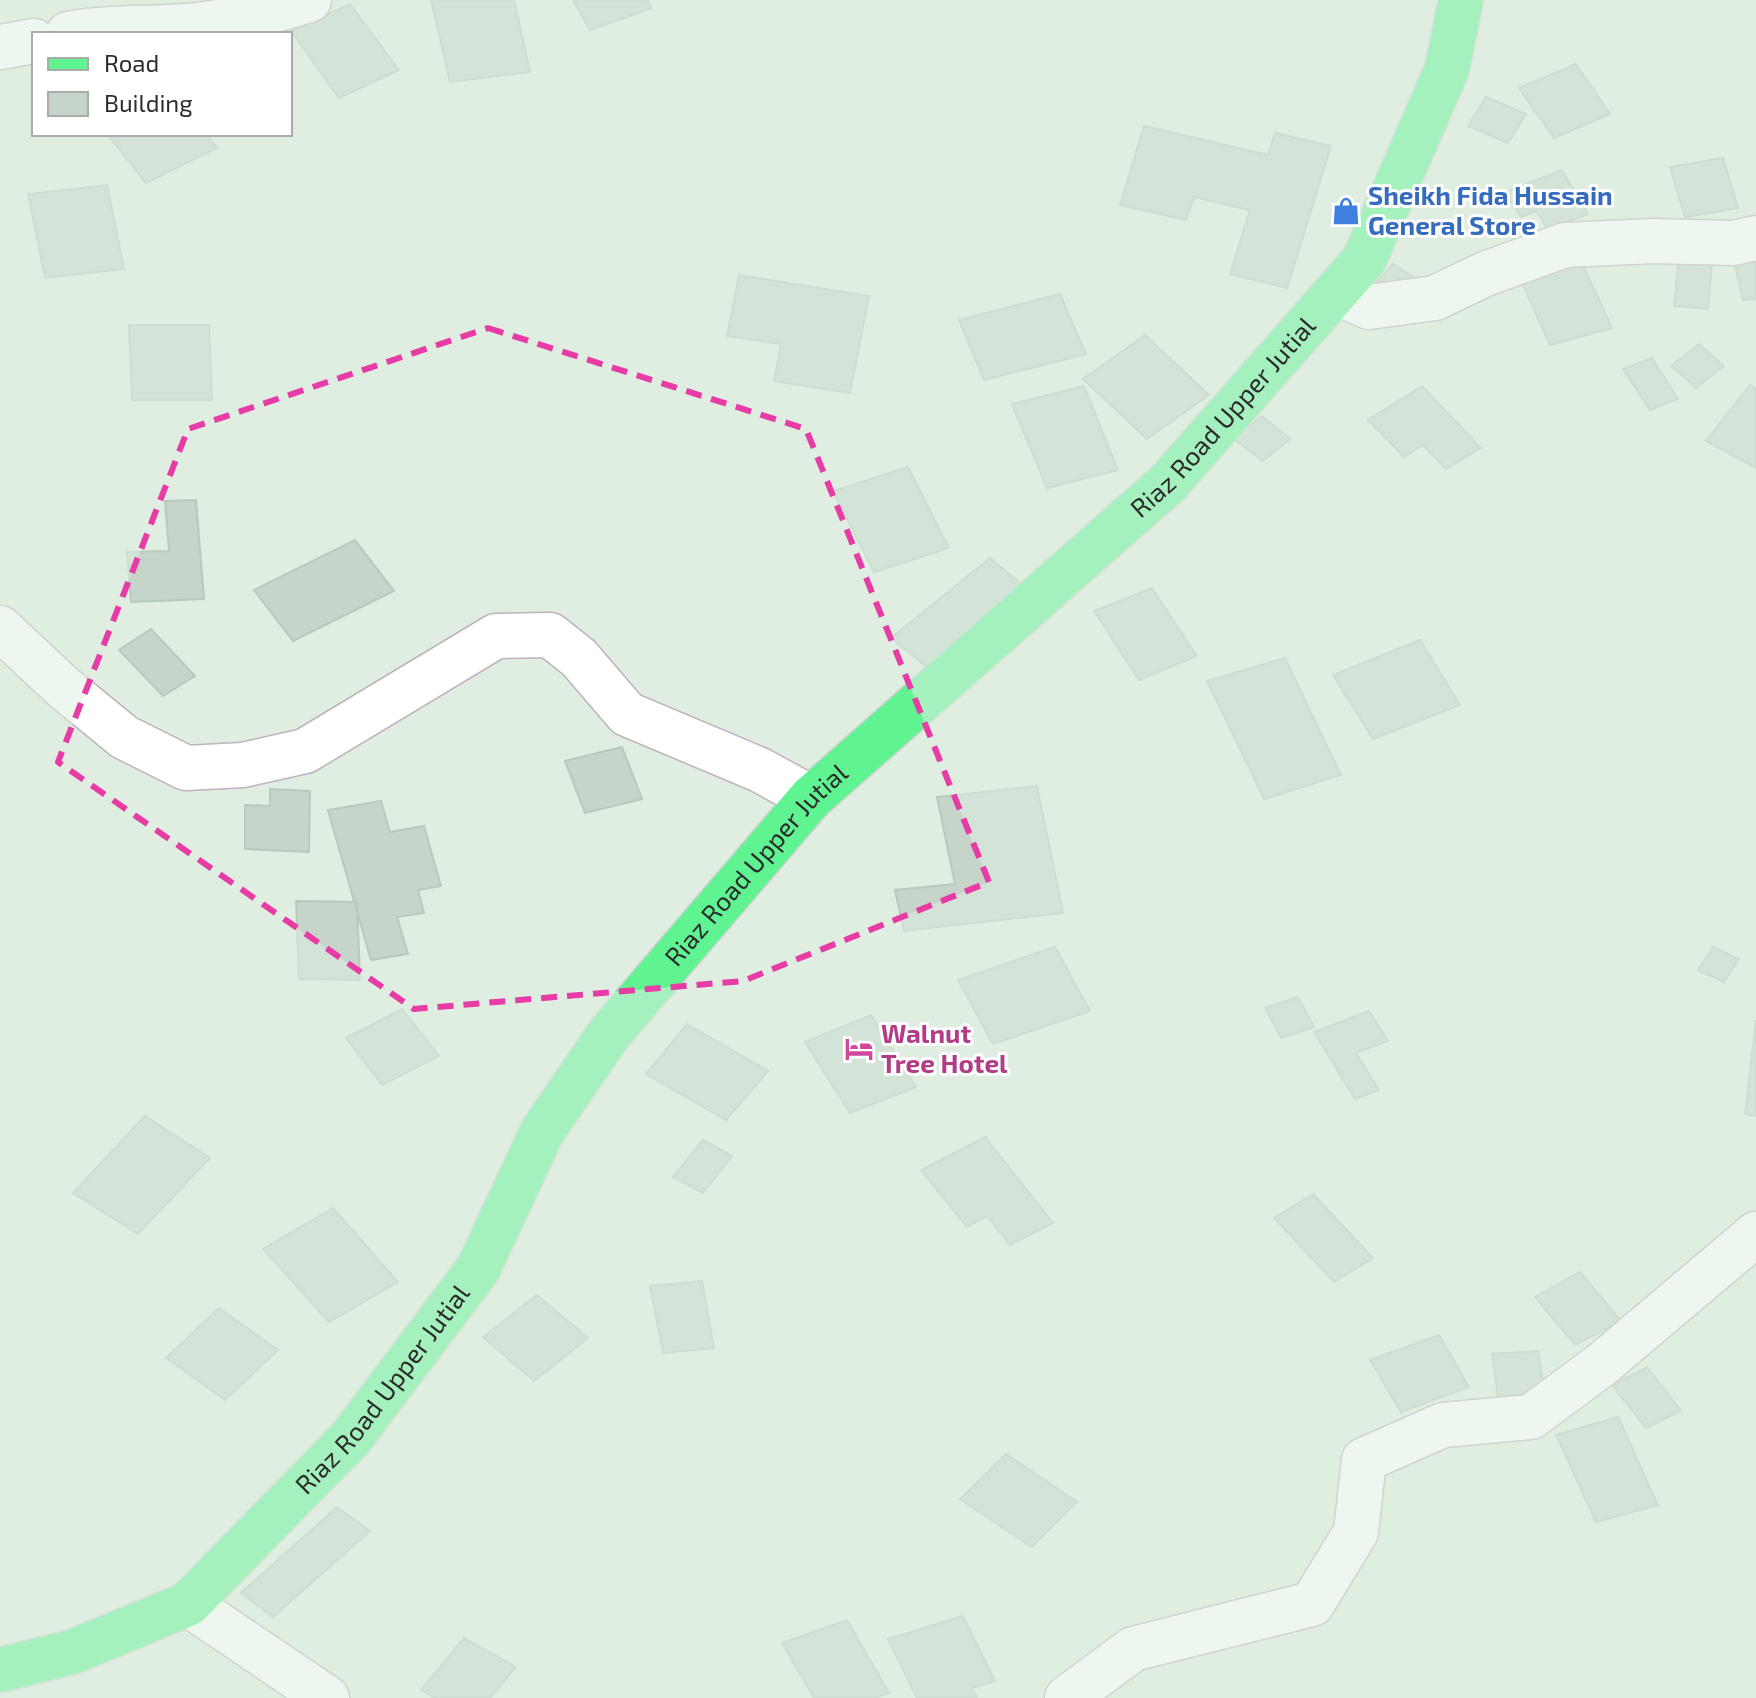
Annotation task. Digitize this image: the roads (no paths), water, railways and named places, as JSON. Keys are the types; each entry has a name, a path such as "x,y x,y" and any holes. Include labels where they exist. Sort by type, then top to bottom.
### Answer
{"main road":[{"name":"Riaz Road Upper Jutial","path":"0,1670 72,1652 188,1604 350,1439 478,1269 542,1132 609,1034 811,798 1169,482 1364,260 1447,69 1461,0"}],"street":[{"path":"79,32 100,28 203,24 277,10 309,0"},
{"path":"0,47 32,41"},
{"path":"1337,293 1369,307 1435,298 1485,274 1565,245 1653,241 1733,243 1756,238"},
{"path":"0,628 63,687 124,737 186,768 243,765 305,751 496,636 550,635 579,658 627,714 760,770 811,798"},
{"path":"1067,1698 1133,1649 1312,1604 1356,1532 1364,1460 1443,1425 1531,1417 1601,1365 1756,1234"},
{"path":"188,1604 327,1698"}],"place":[{"name":"Sheikh Fida Hussain General Store","path":"1346,211"},
{"name":"Walnut Tree Hotel","path":"859,1049"}]}
